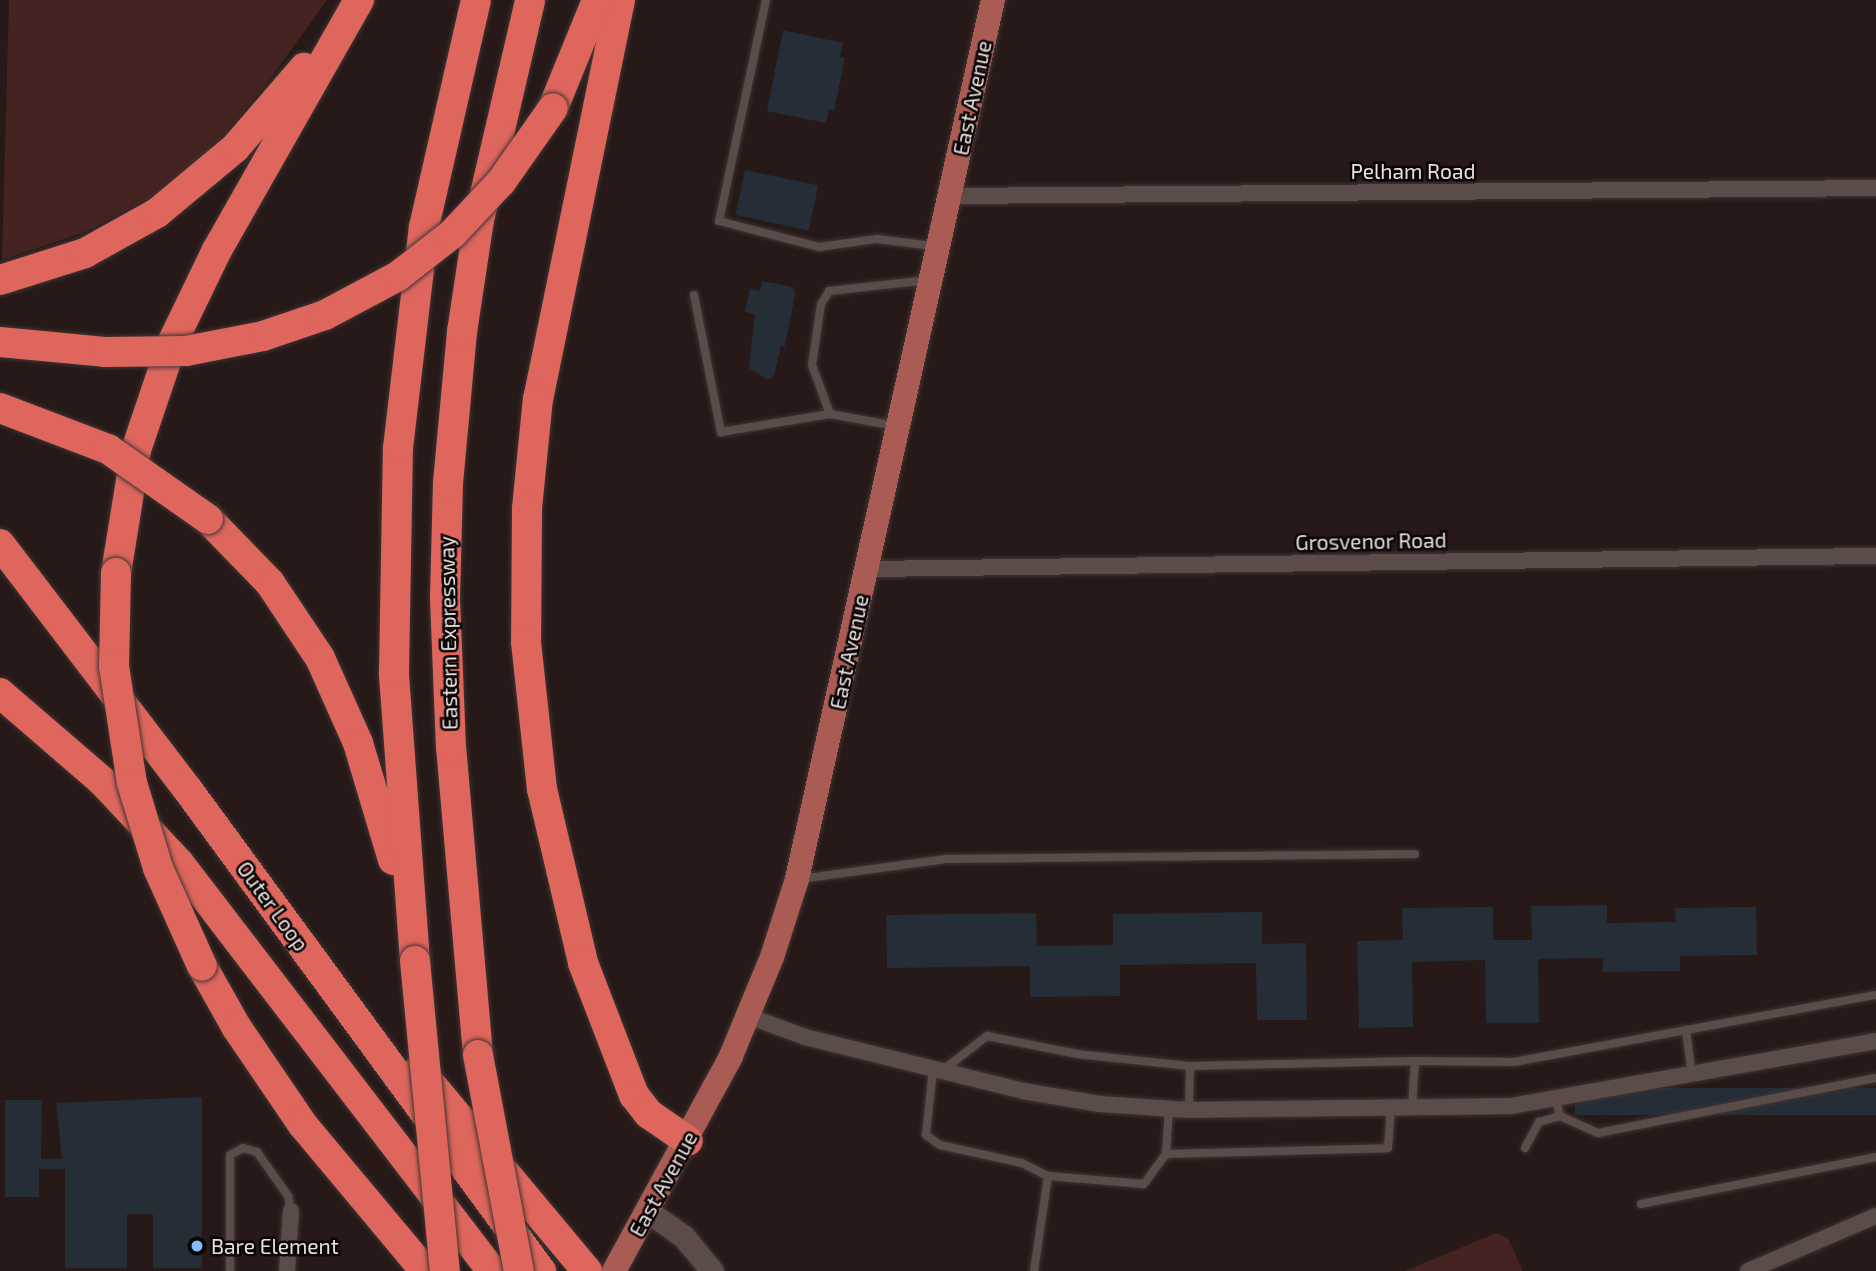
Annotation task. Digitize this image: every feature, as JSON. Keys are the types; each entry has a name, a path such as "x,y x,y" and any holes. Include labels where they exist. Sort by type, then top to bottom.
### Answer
{"highway":[{"path":"0,280 98,247 186,192 267,113 357,0"},
{"path":"357,0 217,250 173,341 131,469 116,573 114,666 132,783 162,878 202,966 237,1028 303,1125 425,1271"},
{"path":"445,1271 415,961 394,673 398,448 426,215 476,0"},
{"name":"Eastern Expressway","path":"499,1271 450,736 445,597 448,483 461,332 479,220 530,0"},
{"path":"0,342 105,352 186,351 263,336 325,315 398,276 452,234 501,182 553,108 597,0"},
{"path":"620,0 537,405 527,509 526,642 546,813 589,982 634,1094 649,1114 688,1140"},
{"path":"0,408 108,449 208,519 270,583 338,693 380,814 415,961"},
{"name":"Outer Loop","path":"0,544 188,790 541,1271"},
{"path":"0,693 102,781 179,863 492,1271"},
{"path":"188,790 587,1271"},
{"path":"478,1055 519,1271"}],"main road":[{"name":"East Avenue","path":"619,1261 688,1140 748,1016 797,879 993,0"}],"street":[{"name":"Pelham Road","path":"950,196 1876,188"},
{"name":"Grosvenor Road","path":"867,569 1876,556"},
{"path":"748,1016 805,1037 1061,1098 1189,1110 1391,1107 1558,1109 1692,1076 1876,1041"},
{"path":"288,1271 291,1211"},
{"path":"649,1212 684,1237 712,1271"},
{"path":"1748,1271 1876,1216"}],"lane":[{"path":"766,0 719,221 819,247 877,239 939,247"},
{"path":"830,414 812,365 821,304 829,291 931,280"},
{"path":"694,295 721,432 830,414 898,426"},
{"path":"797,879 946,859 1415,854"},
{"path":"1169,1108 1166,1154 1144,1184 1048,1176 1022,1163 940,1145 926,1136 938,1070 987,1036 1077,1054 1190,1066 1415,1061 1514,1062 1876,995"},
{"path":"1686,1030 1692,1076"},
{"path":"1412,1107 1415,1061"},
{"path":"1189,1110 1190,1066"},
{"path":"1525,1148 1539,1122 1558,1109 1604,1132 1876,1078"},
{"path":"1166,1154 1388,1148 1391,1107"},
{"path":"230,1271 230,1155 243,1148 257,1152 288,1196 291,1211"},
{"path":"1641,1204 1876,1157"},
{"path":"1034,1271 1048,1176"}],"shaded area":[{"path":"9,0 327,0 263,89 214,146 151,197 85,232 2,260"},
{"path":"1496,1233 1508,1238 1523,1271 1405,1271"}],"building":[{"path":"783,30 843,43 840,57 845,58 834,111 829,109 826,123 767,111"},
{"path":"745,170 818,186 809,231 735,215"},
{"path":"762,281 793,287 795,295 785,346 781,346 774,376 768,380 749,368 755,314 745,312 750,289 760,291"},
{"path":"1607,905 1607,923 1676,922 1675,908 1756,907 1757,955 1680,956 1680,971 1603,972 1603,958 1538,959 1539,1023 1486,1023 1485,960 1412,962 1413,1027 1359,1028 1357,941 1403,940 1402,908 1493,907 1493,940 1532,940 1531,906"},
{"path":"1262,912 1262,944 1306,943 1307,1020 1257,1020 1256,963 1120,965 1120,996 1030,997 1030,966 887,968 886,915 1036,913 1037,946 1113,945 1113,914"},
{"path":"1575,1088 1876,1088 1876,1115 1575,1115"},
{"path":"202,1097 202,1268 153,1268 153,1214 127,1214 127,1268 65,1268 65,1169 39,1169 39,1197 5,1197 5,1100 42,1100 41,1159 62,1159 56,1103"}],"place":[{"name":"Bare Element","path":"197,1246"}]}
